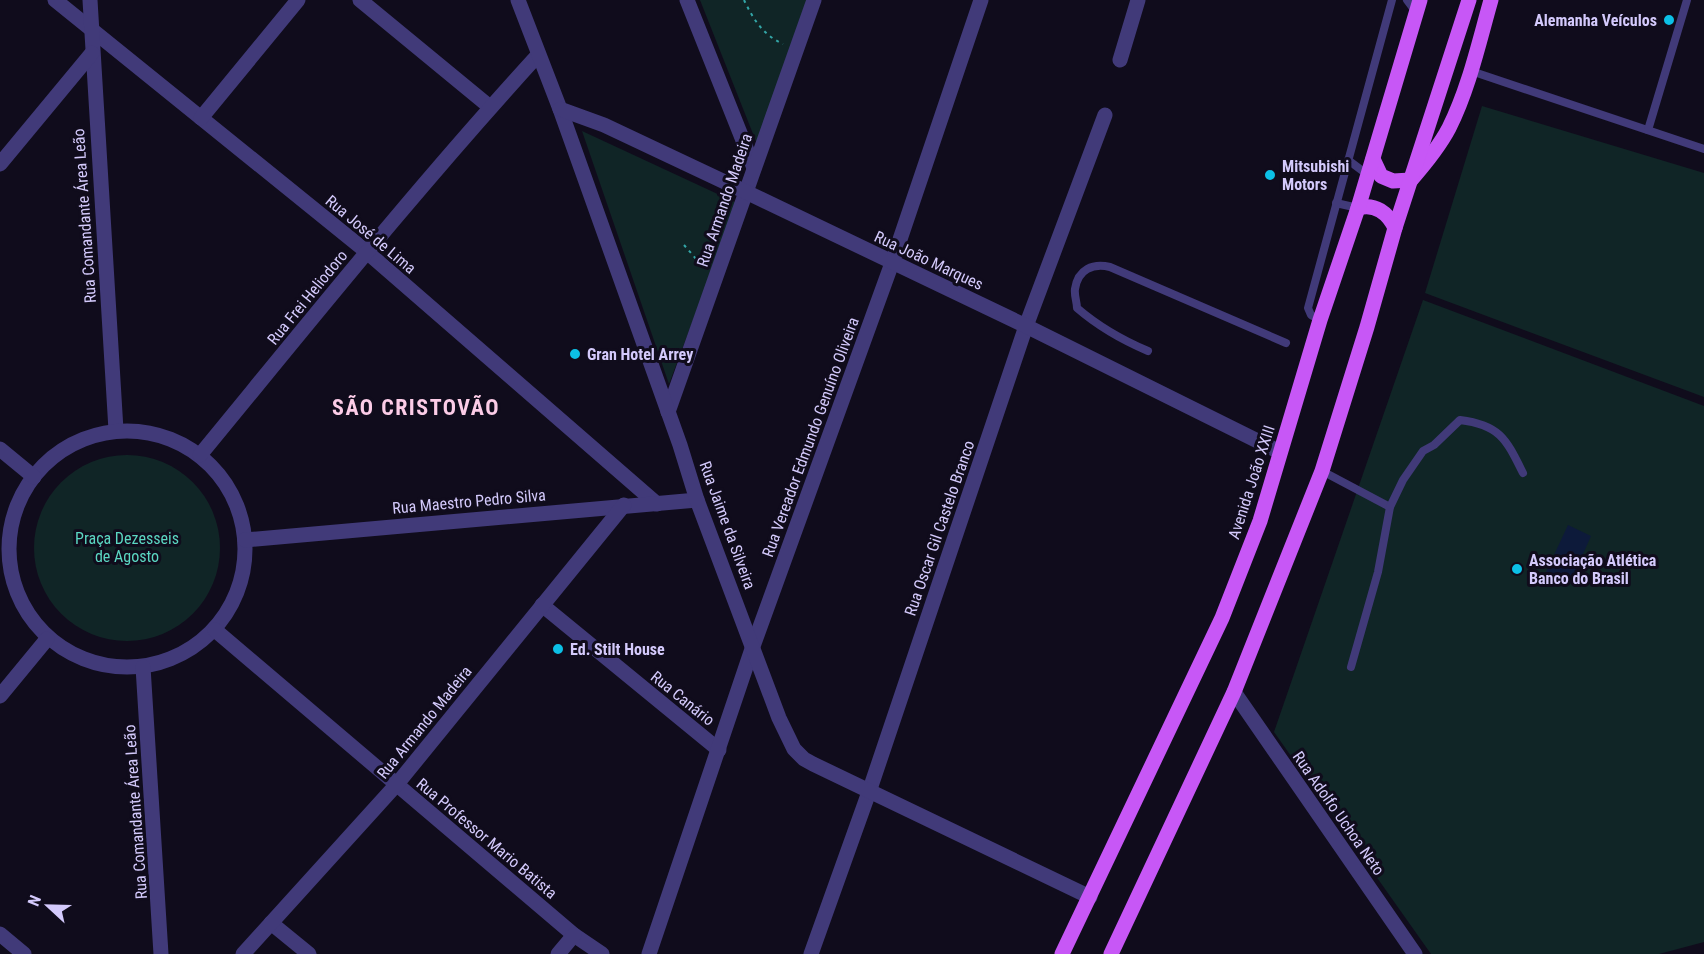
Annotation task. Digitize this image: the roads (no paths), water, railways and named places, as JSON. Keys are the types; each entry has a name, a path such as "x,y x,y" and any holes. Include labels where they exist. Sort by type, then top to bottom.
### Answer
{"main road":[{"path":"1111,954 1234,692 1322,471 1395,228 1469,0"},
{"path":"1373,159 1376,169 1385,179 1393,181 1411,180 1432,156 1449,129 1471,71 1491,0"},
{"name":"Avenida João XXIII","path":"1062,954 1222,618 1260,521 1320,320 1373,159 1414,4"},
{"path":"1358,208 1379,209 1395,228"}],"street":[{"name":"Rua José de Lima","path":"55,0 367,252 657,504"},
{"name":"Rua Comandante Área Leão","path":"90,0 116,430"},
{"path":"201,118 298,0"},
{"path":"360,0 490,108"},
{"name":"Rua Jaime da Silveira","path":"518,0 560,109 698,500 739,606 752,649 779,718 799,754 813,764 1090,897"},
{"path":"687,0 754,168"},
{"name":"Rua Armando Madeira","path":"668,411 814,0"},
{"name":"Rua Vereador Edmundo Genuíno Oliveira","path":"649,954 752,649 892,263 981,0"},
{"path":"1120,60 1138,0"},
{"path":"0,164 92,53"},
{"name":"Rua Frei Heliodoro","path":"200,455 367,252 538,55"},
{"name":"Rua João Marques","path":"560,109 604,125 747,192 1026,326 1280,452"},
{"name":"Rua Oscar Gil Castelo Branco","path":"811,954 870,792 1026,326 1105,115"},
{"path":"116,430 144,431 171,438 200,455 218,471 234,497 244,525 245,563 235,598 215,630 182,655 143,667 105,667 69,653 47,639 23,606 5,562 9,551 12,520 23,492 42,467 63,449 88,436 116,430"},
{"path":"0,449 34,477"},
{"name":"Rua Maestro Pedro Silva","path":"244,540 698,500"},
{"name":"Rua Armando Madeira","path":"243,954 397,784 624,505"},
{"name":"Rua Canário","path":"542,605 719,750"},
{"name":"Rua Professor Mario Batista","path":"215,630 574,935 602,954"},
{"path":"0,696 47,639"},
{"name":"Rua Comandante Área Leão","path":"143,667 162,954"},
{"name":"Rua Adolfo Uchoa Neto","path":"1234,692 1415,954"},
{"path":"271,923 309,954"},
{"path":"0,934 24,954"},
{"path":"558,954 574,935"}],"lane":[{"path":"1320,320 1311,315 1308,308 1392,0"},
{"path":"1648,130 1687,0"},
{"path":"1471,71 1704,149"},
{"path":"1348,160 1368,175"},
{"path":"1336,203 1358,208"},
{"path":"1148,351 1123,341 1096,325 1077,308 1075,289 1083,271 1097,264 1110,267 1286,344"},
{"path":"1351,667 1378,572 1390,507 1403,480 1423,452 1434,445 1460,420 1473,422 1492,429 1504,437 1523,473"},
{"path":"1322,471 1390,507"}],"water":[{"path":"1568,525 1591,536 1570,583 1546,572"}],"place":[{"name":"Alemanha Veículos","path":"1669,20"},
{"name":"Mitsubishi Motors","path":"1270,175"},
{"name":"Gran Hotel Arrey","path":"575,354"},
{"name":"Associação Atlética Banco do Brasil","path":"1517,569"},
{"name":"Ed. Stilt House","path":"558,649"}],"district":[{"name":"SÃO CRISTOVÃO","path":"416,407"}],"park label":[{"name":"Praça Dezesseis de Agosto","path":"127,547"}]}
